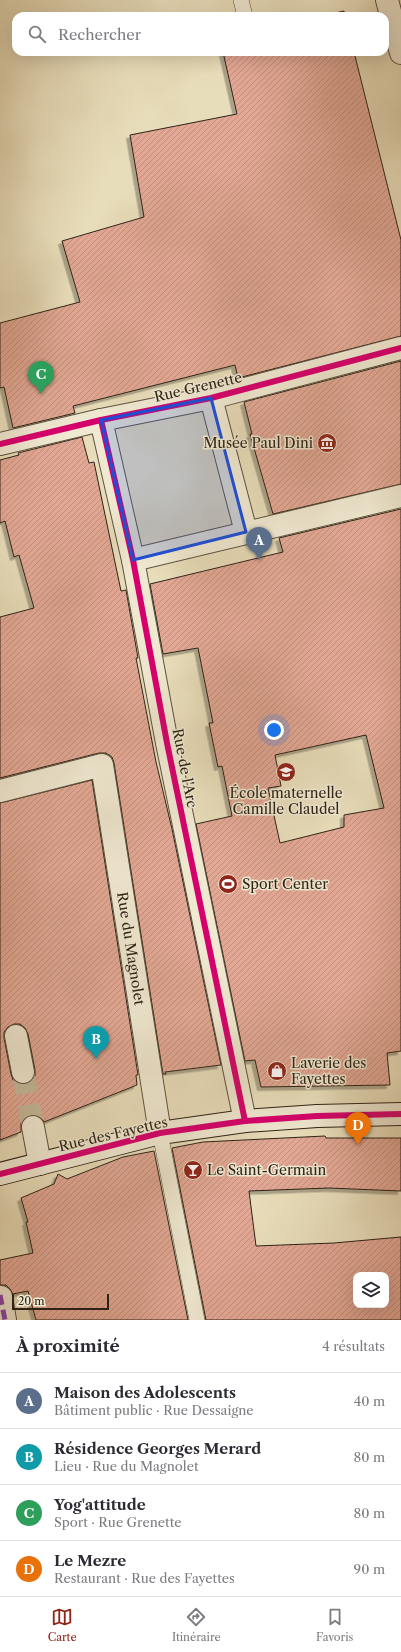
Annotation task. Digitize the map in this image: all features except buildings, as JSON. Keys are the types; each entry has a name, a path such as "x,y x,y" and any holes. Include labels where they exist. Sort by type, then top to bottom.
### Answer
{"street":[{"path":"387,0 401,53"},
{"name":"Rue Grenette","path":"0,444 101,420 211,398 401,348"},
{"path":"211,398 246,532"},
{"name":"Rue de l'Arc","path":"101,420 133,560 167,743 245,1121"},
{"path":"133,560 401,496"},
{"name":"Rue du Magnolet","path":"0,791 102,765 160,1133"},
{"path":"16,1036 23,1072"},
{"name":"Rue des Fayettes","path":"0,1174 160,1133 245,1121 318,1116 401,1114"},
{"path":"33,1127 40,1164"},
{"path":"0,1297 5,1320"}],"lane":[{"path":"241,0 244,12"},
{"path":"160,1133 197,1320"}],"highlighted area":[{"path":"211,398 246,532 133,560 101,420"}],"tunnel":[{"path":"23,1072 33,1127"}],"marked path":[{"path":"0,1295 5,1320"}],"cycle path":[{"path":"0,444 101,420 211,398 401,348"},
{"path":"101,420 133,560 167,743 245,1121"},
{"path":"0,1174 160,1133 245,1121 317,1116 401,1114"}],"place":[{"name":"Yog'attitude","path":"41,394"},
{"name":"Musée Paul Dini","path":"327,443"},
{"name":"Maison des Adolescents","path":"259,560"},
{"name":"École maternelle Camille Claudel","path":"286,772"},
{"name":"Sport Center","path":"228,884"},
{"name":"Résidence Georges Merard","path":"96,1059"},
{"name":"Laverie des Fayettes","path":"277,1071"},
{"name":"Le Mezre","path":"358,1145"},
{"name":"Le Saint-Germain","path":"193,1170"}]}
